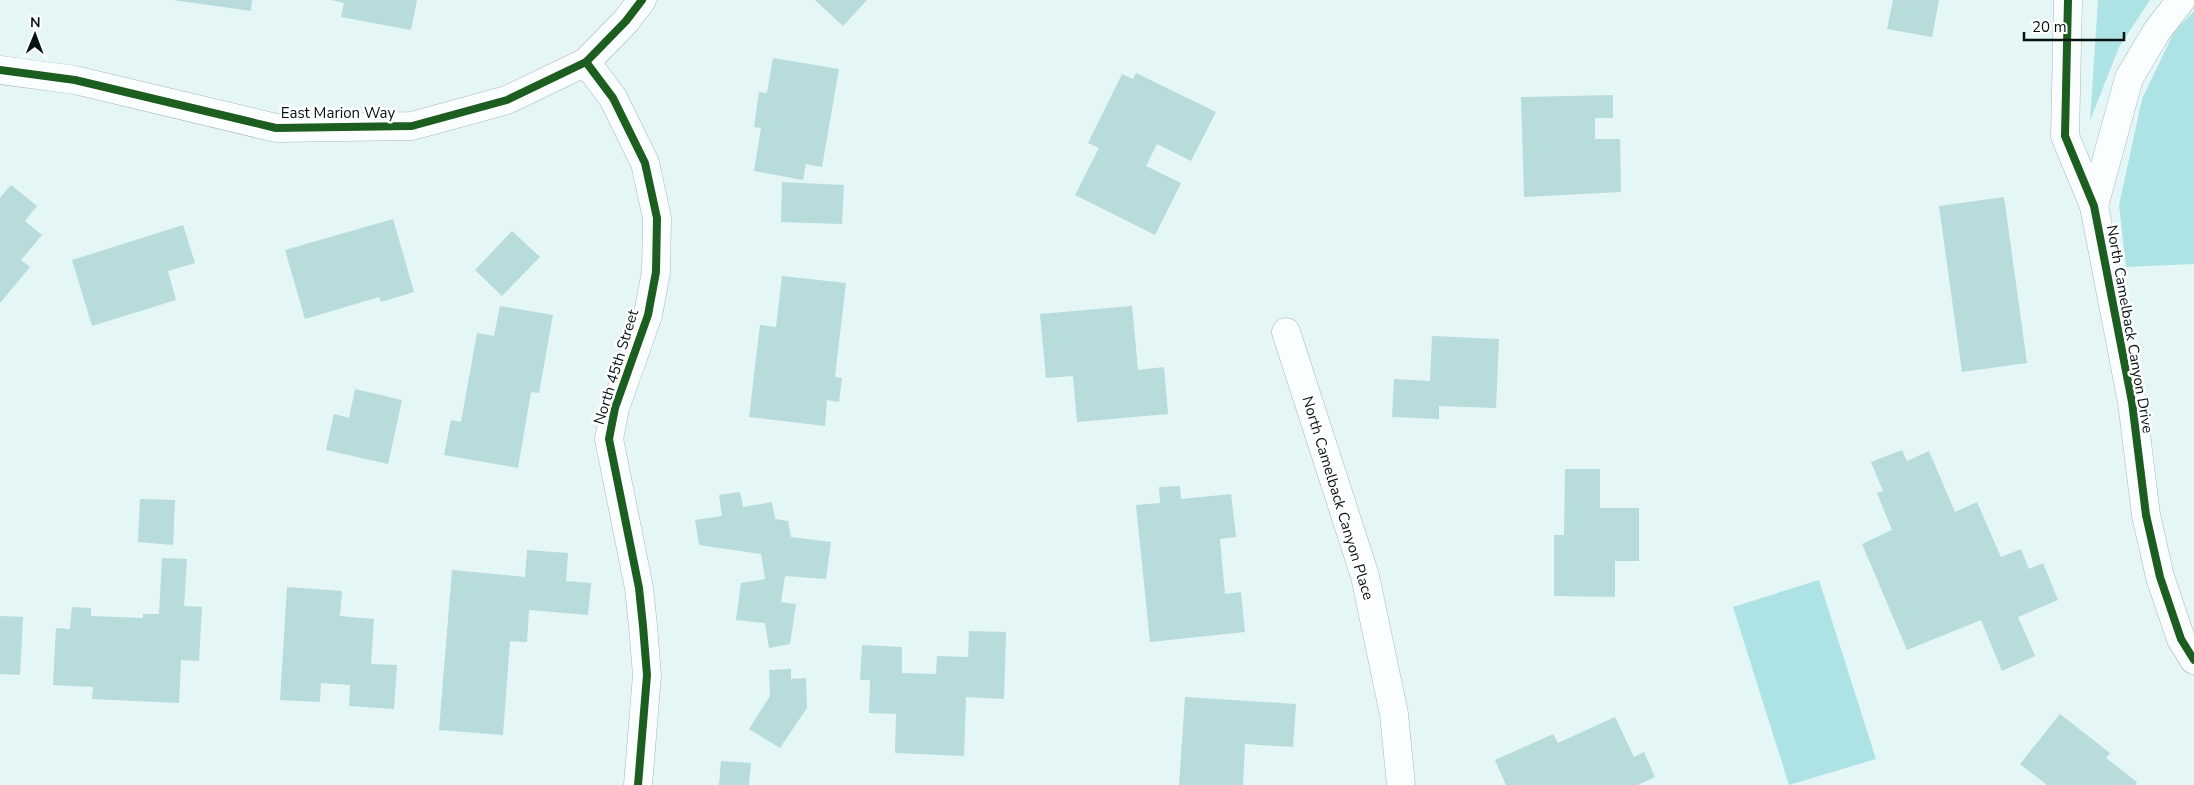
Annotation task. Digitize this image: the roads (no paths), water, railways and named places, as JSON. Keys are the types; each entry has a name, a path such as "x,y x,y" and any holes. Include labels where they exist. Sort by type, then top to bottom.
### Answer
{"street":[{"name":"East Marion Way","path":"0,70 75,80 276,128 412,126 507,100 586,62 626,21 642,0"},
{"name":"North Camelback Canyon Drive","path":"2068,0 2065,136 2094,206 2132,402 2146,515 2160,577 2181,639 2194,660"},
{"path":"2094,206 2129,78 2157,30 2181,0"},
{"name":"North 45th Street","path":"586,62 613,98 645,163 657,218 656,272 648,315 615,408 609,439 639,588 643,626 646,675 638,785"},
{"name":"North Camelback Canyon Place","path":"1286,332 1365,576 1394,714 1401,785"}]}
